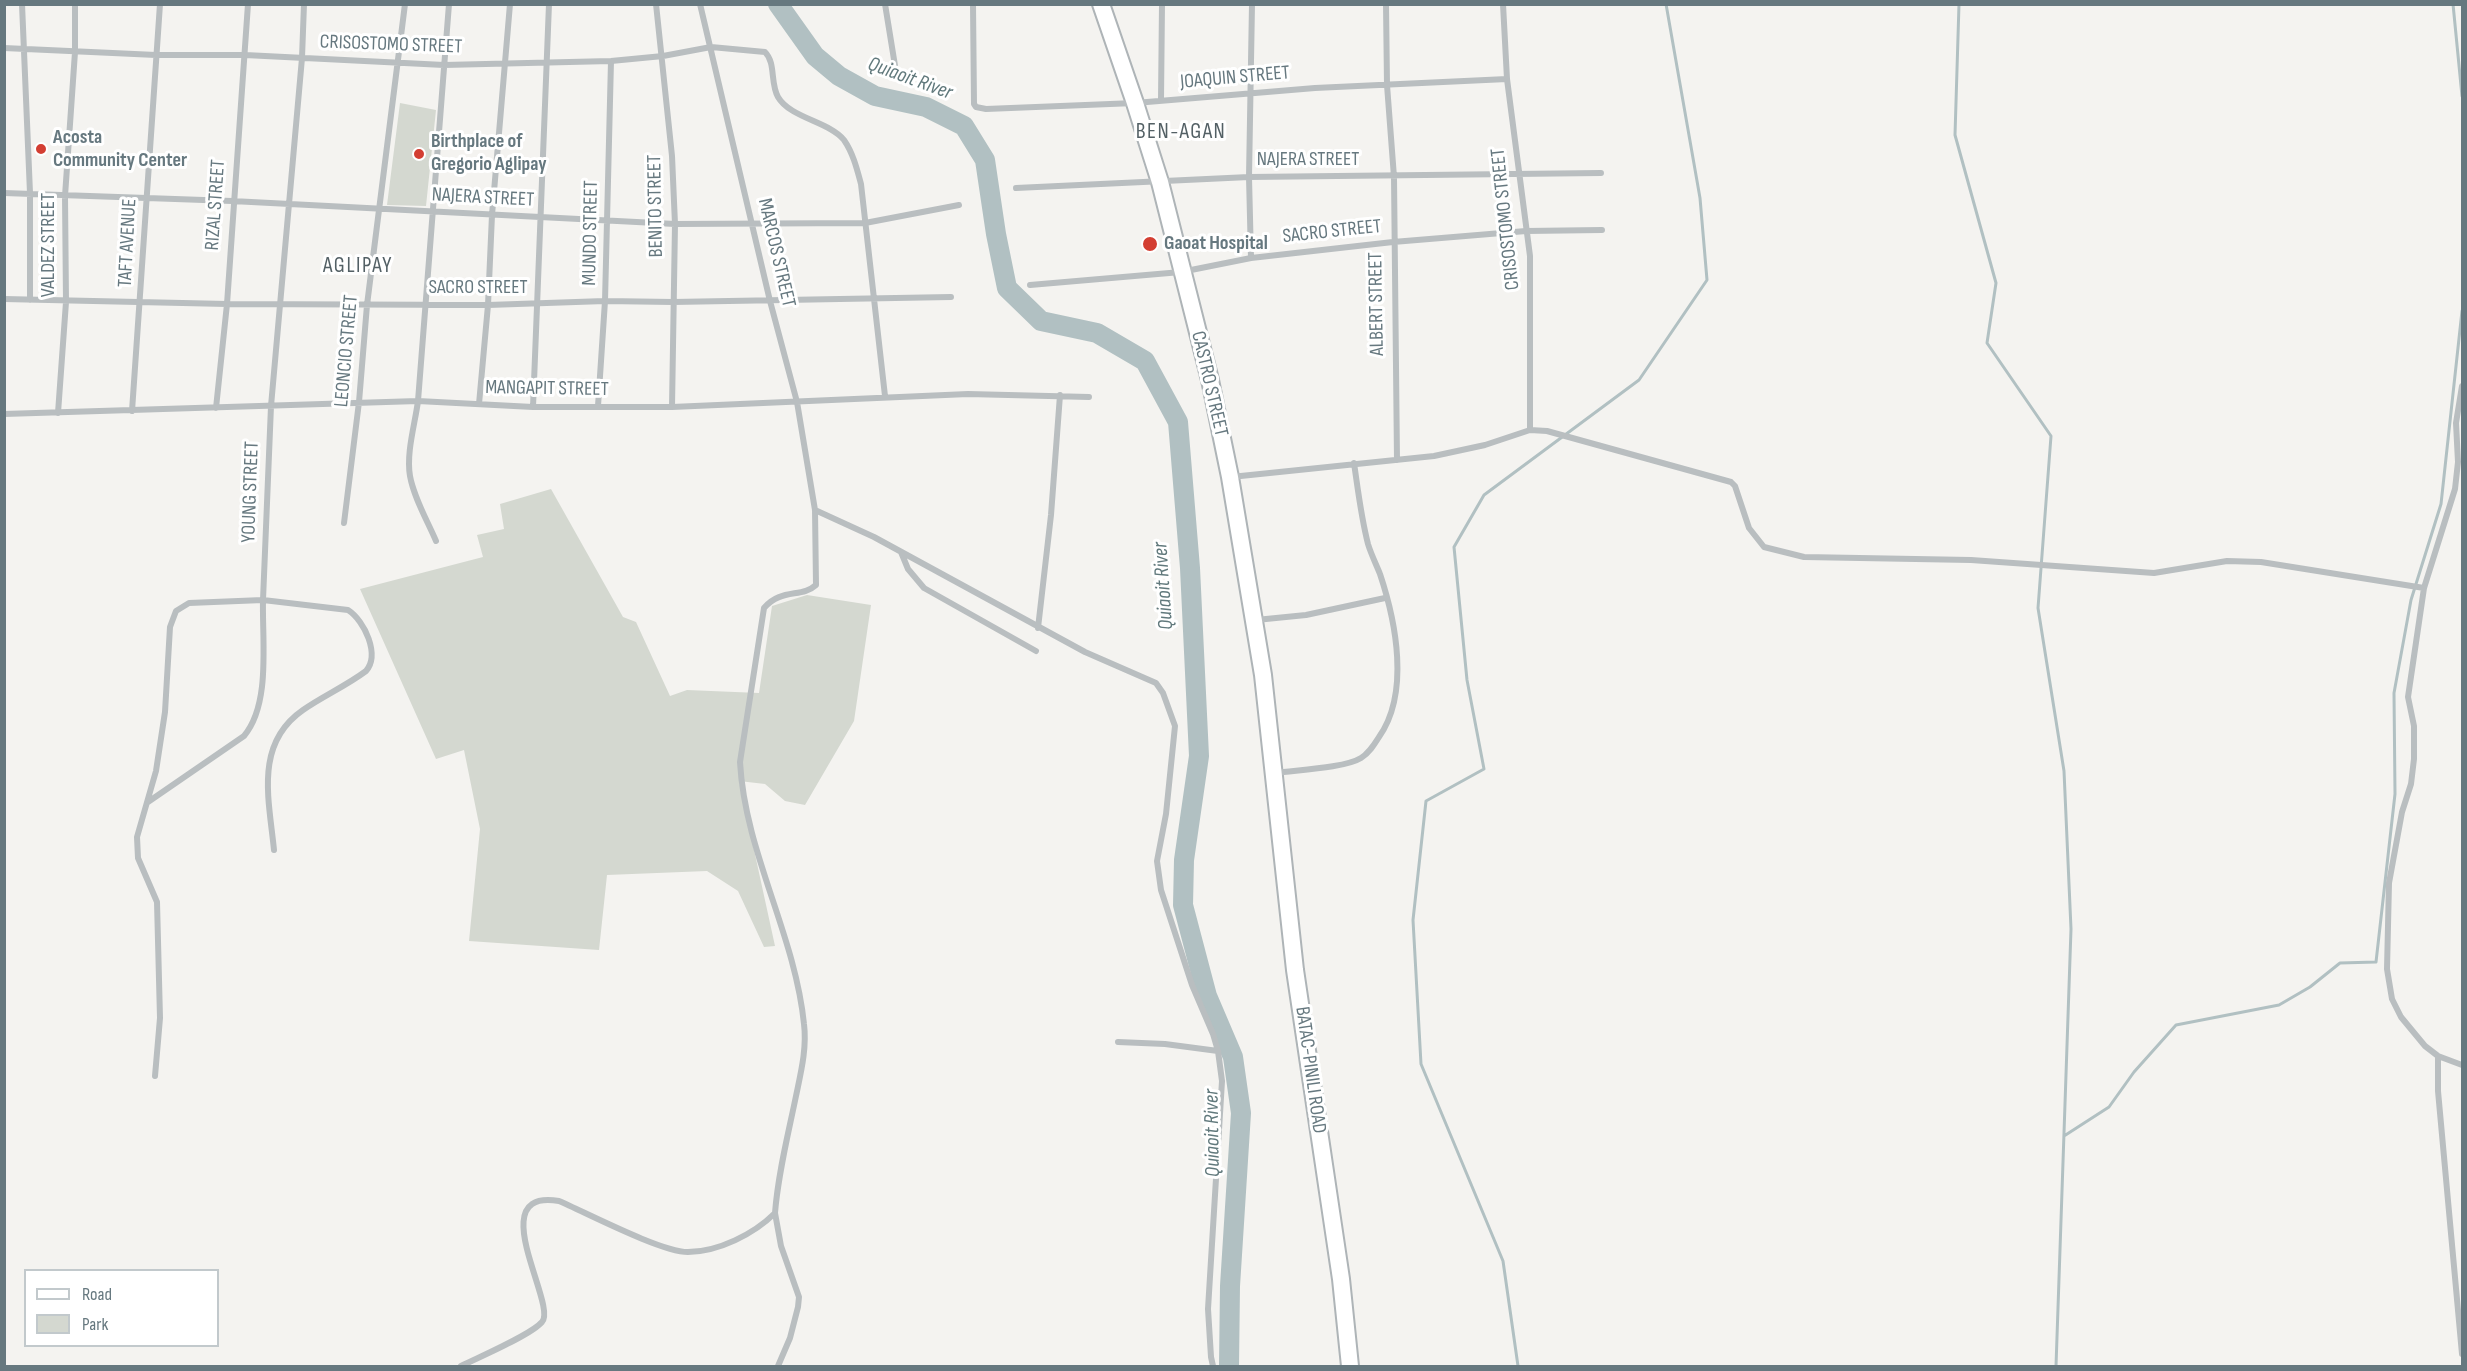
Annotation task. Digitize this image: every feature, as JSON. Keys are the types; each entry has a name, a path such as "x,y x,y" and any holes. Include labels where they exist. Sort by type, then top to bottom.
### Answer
{"main road":[{"name":"CASTRO STREET","path":"1101,4 1136,103 1160,182 1210,380 1230,477 1263,675 1273,774"},
{"name":"BATAC-PINILI ROAD","path":"1273,774 1295,970 1341,1280 1350,1366"}],"street":[{"path":"22,4 30,193 30,300"},
{"name":"VALDEZ STREET","path":"58,413 66,302 65,196 75,52 75,4"},
{"name":"TAFT AVENUE","path":"132,411 160,4"},
{"name":"RIZAL STREET","path":"216,408 248,4"},
{"name":"YOUNG STREET","path":"148,802 244,736 256,719 262,699 263,600 271,406 281,303 287,204 302,58 304,4"},
{"name":"LEONCIO STREET","path":"344,523 359,402 367,304 405,4"},
{"path":"436,541 410,475 409,462 418,401 449,4"},
{"path":"479,404 510,4"},
{"path":"533,406 549,4"},
{"name":"BENITO STREET","path":"656,4 672,156 675,224 672,407"},
{"name":"MARCOS STREET","path":"700,4 770,301 797,402 815,510 816,585 811,589 782,594 769,601 764,608 740,762 741,783 758,861 793,966 804,1022 805,1042 802,1067 777,1192 775,1213"},
{"path":"885,4 897,78"},
{"name":"JOAQUIN STREET","path":"973,4 974,97 976,107 986,109 1136,103 1251,93 1507,79"},
{"path":"1161,100 1162,4"},
{"path":"1251,258 1249,177 1252,4"},
{"name":"ALBERT STREET","path":"1386,4 1387,85 1394,177 1397,460"},
{"name":"CRISOSTOMO STREET","path":"1503,4 1507,79 1531,276 1530,430"},
{"name":"CRISOSTOMO STREET","path":"4,48 444,64 505,64 548,60 610,61 663,56 711,47 765,52 770,60 780,99 792,110 843,138 856,165 861,184 865,223"},
{"name":"MUNDO STREET","path":"598,406 608,219 610,61"},
{"name":"NAJERA STREET","path":"1016,188 1249,177 1601,173"},
{"name":"NAJERA STREET","path":"4,193 232,201 675,224 865,223 959,205"},
{"path":"865,223 885,396"},
{"name":"SACRO STREET","path":"1030,285 1181,272 1251,258 1393,242 1526,231 1602,230"},
{"name":"SACRO STREET","path":"4,299 226,304 538,305 605,301 770,301 951,297"},
{"path":"2463,386 2456,423 2458,462 2455,489 2424,588 2408,697 2414,726 2414,759 2411,784 2402,812 2389,883 2387,969 2392,999 2401,1017 2425,1046 2438,1056 2463,1065"},
{"path":"1038,628 1051,515 1060,395"},
{"name":"MANGAPIT STREET","path":"4,414 418,401 533,406 672,407 885,396 1060,395 1089,397"},
{"path":"1230,477 1461,451 1530,430 1557,433 1616,452 1731,482 1740,499 1749,528 1764,547 1804,557 1971,560 2154,573 2227,561 2261,562 2424,588"},
{"path":"1273,774 1357,760 1367,754 1387,726 1393,712 1396,646 1385,598 1362,522 1354,463"},
{"path":"815,510 901,552 1085,652 1156,683 1169,705 1175,726 1166,813 1157,861 1161,890 1192,986 1218,1051 1222,1081 1208,1309 1213,1366"},
{"path":"901,552 908,569 924,588 1036,651"},
{"path":"1253,620 1306,615 1385,598"},
{"path":"155,1076 160,1018 157,902 138,858 137,837 156,771 165,712 167,639 173,615 181,606 189,603 263,600 348,610 358,619 368,640 372,656 371,665 366,671 288,721 278,736 270,757 267,774 274,850"},
{"path":"1118,1042 1166,1044 1218,1051"},
{"path":"2438,1056 2438,1091 2463,1354"},
{"path":"461,1366 523,1335 542,1322 544,1318 544,1306 527,1253 525,1228 525,1217 529,1207 535,1201 545,1198 559,1201 662,1246 687,1252 711,1248 743,1236 764,1224 775,1213"},
{"path":"775,1213 781,1246 799,1297 790,1338 778,1366"}],"green space":[{"path":"400,103 436,110 426,206 387,205"},
{"path":"551,489 623,617 636,622 670,696 687,690 759,693 772,606 807,595 871,605 854,721 805,805 785,801 765,784 739,781 775,946 764,947 738,891 707,871 607,875 599,950 469,941 480,829 464,750 436,759 360,589 483,557 477,535 504,529 500,504"}],"waterway":[{"name":"Quiaoit River","path":"778,4 815,56 839,76 875,96 926,107 964,126 985,160 1007,288 1041,321 1097,333 1145,361 1178,422 1190,568 1199,756 1184,860 1183,905 1207,996 1233,1057 1241,1113 1230,1286 1229,1366"},
{"path":"1518,1366 1503,1261 1421,1064 1413,920 1426,801 1484,769 1467,680 1454,547 1484,495 1639,380 1707,280 1700,198 1666,4"},
{"path":"1959,4 1955,135 1996,283 1987,343 2051,436 2038,608 2064,771 2071,929 2056,1366"},
{"path":"2453,4 2462,96"},
{"path":"2064,1136 2109,1107 2134,1072 2176,1025 2279,1005 2310,987 2340,963 2376,962 2395,794 2394,693 2411,600 2441,504 2462,311"}],"place":[{"name":"Acosta Community Center","path":"41,149"},
{"name":"Birthplace of Gregorio Aglipay","path":"419,154"},
{"name":"Gaoat Hospital","path":"1150,244"}],"district":[{"name":"BEN-AGAN","path":"1181,132"},
{"name":"AGLIPAY","path":"358,266"}]}
